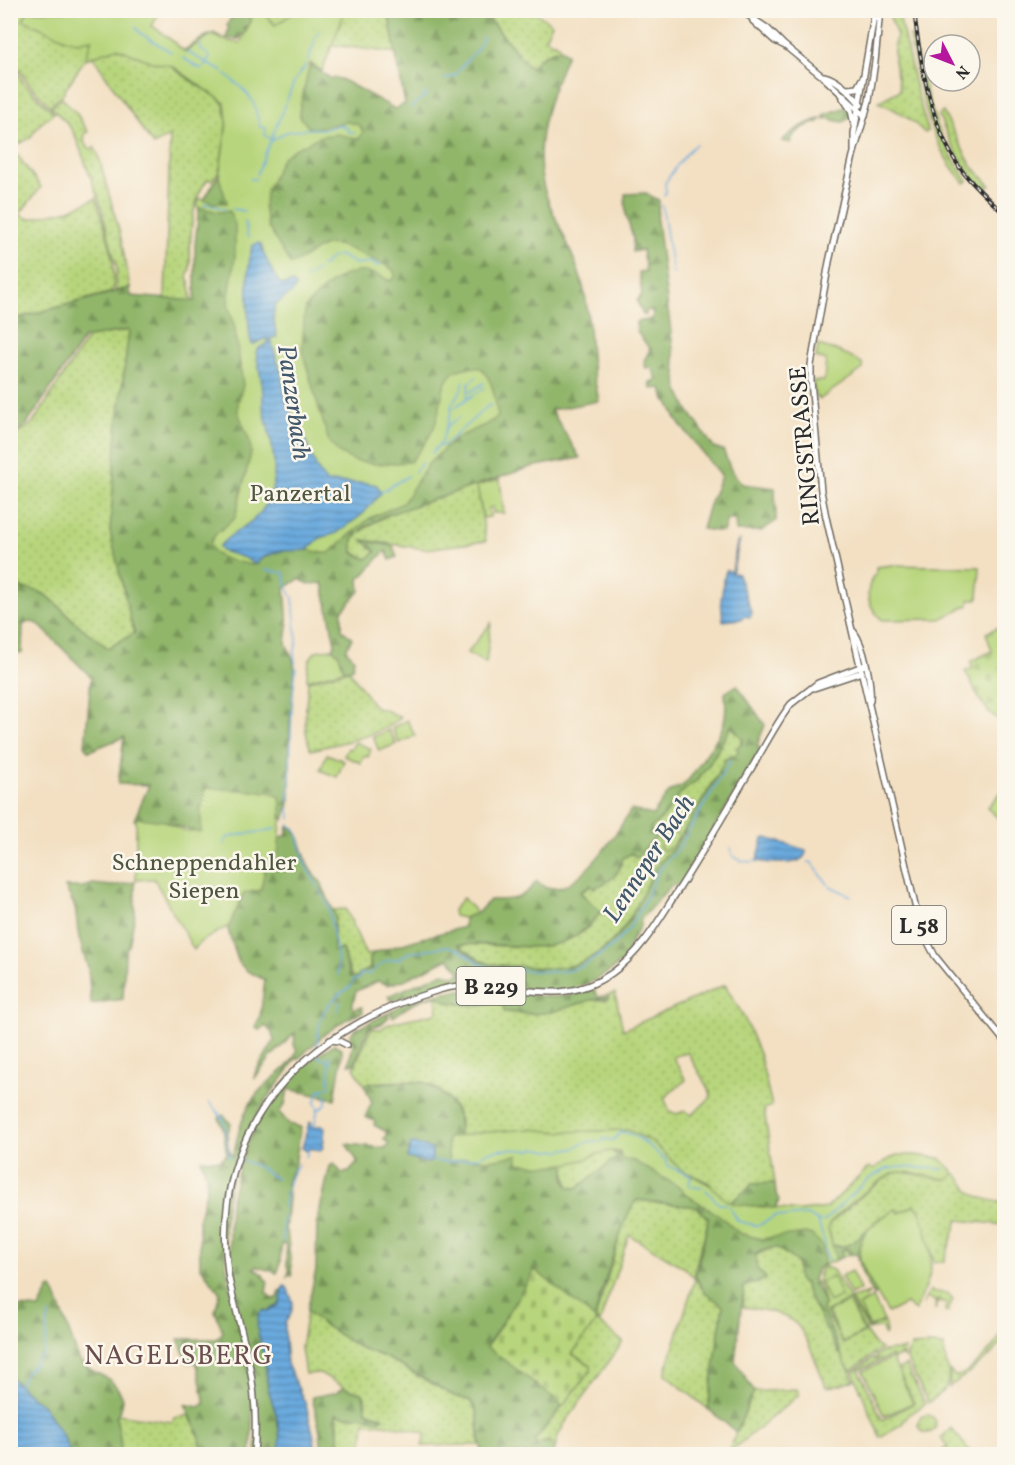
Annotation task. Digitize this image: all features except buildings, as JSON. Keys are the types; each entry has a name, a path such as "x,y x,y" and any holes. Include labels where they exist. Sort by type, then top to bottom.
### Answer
{"main road":[{"path":"740,10 860,106"},
{"name":"RINGSTRASSE","path":"854,154 855,128 874,10"},
{"name":"RINGSTRASSE","path":"880,10 875,62 866,113 829,262 811,369 822,497 841,588 853,631 859,638 863,669 870,687 870,702 905,868 923,934 944,968 1005,1041"},
{"path":"846,89 859,86 866,64"},
{"path":"822,76 829,77 846,89 866,113"},
{"path":"837,89 850,110 855,128"},
{"name":"B 229","path":"254,1455 253,1389 228,1272 226,1235 236,1169 253,1125 278,1087 304,1059 341,1032 392,1006 444,988 484,986 557,993 592,984 614,972 638,948 668,907 788,708 818,683 863,669"},
{"path":"328,1040 336,1040 347,1046 341,1032"}],"green space":[{"path":"10,11 155,11 156,19 153,24 140,28 174,69 218,98 224,105 227,122 220,167 212,181 208,179 203,186 192,222 190,267 187,277 192,301 165,299 170,136 153,145 93,57 85,59 62,95 50,106 28,83 11,56"},
{"name":"Panzertal","path":"28,11 159,11 152,26 185,52 211,35 240,43 254,11 262,11 275,25 297,11 345,11 322,71 310,63 299,112 300,117 310,129 348,122 359,125 363,131 359,139 337,134 321,136 282,158 266,192 264,208 268,227 290,264 323,246 337,245 385,265 392,269 396,276 390,281 377,274 354,272 333,282 305,308 302,351 329,442 340,454 355,461 376,464 410,462 432,432 449,377 456,371 466,368 481,368 489,378 498,417 456,438 429,463 403,503 370,518 329,553 305,549 284,550 252,565 226,559 216,553 210,543 216,534 235,518 251,453 250,442 238,412 243,385 235,329 228,303 235,257 235,225 230,211 219,212 197,207 199,198 213,203 227,203 219,177 227,122 225,103 172,66 152,62 117,48 85,59 92,39 77,42 68,40 23,20"},
{"path":"230,11 250,11 249,17 252,19 250,26 245,26 244,29 247,35 242,34 239,39 226,38 229,28 227,26 232,15"},
{"path":"253,11 388,11 396,53 332,45 320,72 311,63 242,39 247,32 246,27 250,26"},
{"path":"388,11 492,11 489,19 530,68 552,51 561,49 567,54 548,105 540,159 546,195 579,272 587,310 593,373 599,401 551,410 580,458 531,467 384,516 365,527 353,539 353,553 367,559 376,552 363,540 393,546 397,557 390,560 386,551 382,554 359,579 360,591 342,611 342,630 352,638 346,650 354,659 352,669 344,670 339,655 333,649 335,644 323,583 309,584 299,579 285,588 288,626 286,643 295,669 290,726 290,800 284,820 279,813 202,834 165,821 134,820 149,785 118,784 124,737 89,751 85,747 91,677 37,623 28,622 23,625 22,653 11,652 10,582 13,588 34,590 54,601 78,625 108,648 135,633 110,532 117,429 129,330 84,338 27,424 11,437 11,320 130,288 131,296 195,301 195,245 199,208 220,173 228,119 227,107 223,100 174,68 180,53 204,37 214,33 226,40 302,60 330,78 341,79 395,109 405,104","holes":["263,393 307,549 279,551 254,564"]},
{"path":"492,11 533,11 552,24 545,38 561,49 541,57 530,69 489,18"},
{"path":"888,11 898,11 928,131 925,133 904,115 878,102 900,90 894,61 894,44 897,36"},
{"path":"909,36 912,36 922,75 922,93 927,93 938,129 968,181 965,183 952,168 942,151 927,114 922,94"},
{"path":"11,59 24,83 54,113 39,125 30,138 12,148 41,187 11,225"},
{"path":"62,98 77,114 88,132 85,133 84,142 89,148 94,147 98,154 121,238 130,288 115,291 117,269 100,203 75,135 68,124 51,107"},
{"path":"846,107 851,117 843,122 831,118 819,120 798,131 790,140 791,143 782,141 802,126"},
{"path":"943,112 971,165 990,185 986,190 970,174 952,146 939,115"},
{"path":"646,193 659,201 657,221 678,388 688,410 714,448 723,450 731,470 742,484 775,488 776,521 761,531 736,531 735,520 727,519 723,532 702,529 721,476 678,422 665,400 662,388 651,389 650,382 657,380 652,368 646,368 644,361 650,349 637,332 636,322 652,319 653,311 646,310 646,315 643,315 637,301 642,294 639,272 646,271 642,250 632,252 633,238 626,215 625,194"},
{"path":"96,198 112,258 114,281 112,292 11,320 11,227 20,215 29,219 69,210"},
{"path":"130,330 131,622 135,633 108,648 42,593 13,588 11,582 11,439 33,423 88,337"},
{"path":"818,345 838,351 862,363 863,369 820,399 815,396 813,381 824,381 826,360 816,358"},
{"path":"500,479 504,513 493,513 493,507 489,508 490,517 483,518 477,486"},
{"path":"477,485 486,541 425,549 365,540 376,552 367,559 353,552 353,539 380,519 411,506"},
{"path":"892,565 980,567 978,599 969,600 969,605 940,619 882,620 873,610 869,600 870,582 876,575 876,567"},
{"path":"491,623 486,663 467,653"},
{"path":"1004,625 1004,724 989,712 980,700 965,671 973,668 970,662 992,651 986,633"},
{"path":"333,649 339,655 344,670 307,680 309,664 314,653 319,650"},
{"path":"349,670 378,709 384,709 401,718 370,735 311,750 305,724 308,681"},
{"path":"737,685 765,725 757,745 759,746 758,754 681,884 670,886 641,919 640,926 627,949 632,953 606,974 587,984 566,990 535,990 472,983 441,987 391,1001 388,996 443,973 455,976 461,973 449,958 404,980 388,985 378,981 356,991 352,1007 354,1009 362,1007 363,1012 347,1019 325,1034 294,1060 268,1097 237,1158 226,1207 224,1232 229,1282 250,1382 251,1454 204,1454 198,1432 185,1404 198,1407 205,1404 197,1364 188,1363 178,1339 217,1339 223,1332 215,1311 220,1293 200,1266 199,1217 207,1187 201,1159 220,1160 227,1154 219,1118 223,1115 231,1124 228,1141 229,1150 233,1156 241,1124 251,1102 261,1089 289,1064 297,1051 294,1045 295,1033 271,1057 255,1078 255,1073 274,1041 272,1033 266,1026 259,1030 255,1027 260,1017 265,980 247,971 239,963 228,930 234,905 264,867 278,837 286,836 288,827 293,828 299,838 308,865 321,882 336,918 333,927 333,951 342,949 350,977 357,977 360,973 370,969 370,959 373,953 464,927 464,918 478,912 490,900 517,898 527,892 537,881 546,888 555,888 574,880 602,852 631,810 653,815 667,794 682,786 689,779 721,732 726,711 725,693","holes":["731,726 743,739 743,743 737,747 738,753 725,759 714,782 672,850 656,867 624,928 597,954 580,963 563,967 503,966 480,961 458,945 534,947 551,945 568,940 585,929 601,912 580,892 590,885 594,888 609,880 619,870 623,858 632,853 636,858 657,836 650,829 663,817 680,794 698,779"]},
{"path":"407,720 415,736 399,743 392,728"},
{"path":"732,725 743,739 738,753 720,771 672,850 660,861 625,925 598,953 564,967 536,968 490,964 457,944 535,946 565,941 584,931 600,912 580,893 620,868 622,858 632,853 637,857 657,836 649,829 663,817 679,794 698,779"},
{"path":"389,730 396,744 379,751 373,737"},
{"path":"355,742 371,749 368,757 364,756 361,763 344,756"},
{"path":"327,754 344,761 337,777 320,770"},
{"name":"Schneppendahler Siepen","path":"206,788 269,792 280,797 281,822 278,861 266,863 261,890 244,893 229,926 200,942 194,950 154,879 136,880 136,818 165,821 185,831 201,832 201,806"},
{"path":"1004,789 1004,823 987,808"},
{"path":"670,827 679,836 671,847 664,851 660,847 658,836 665,828"},
{"path":"135,882 135,914 125,956 123,999 91,1004 88,968 79,938 75,907 65,887 83,887 93,884 112,886"},
{"path":"463,898 474,910 474,914 463,918 454,916 453,910"},
{"path":"346,909 366,955 373,953 370,959 370,969 360,973 357,977 350,978 351,974 342,949 333,951 335,925 333,910"},
{"path":"725,985 744,1017 760,1056 772,1106 764,1109 775,1183 751,1184 727,1205 713,1190 711,1184 692,1175 614,1153 621,1155 577,1188 569,1188 566,1173 457,1140 460,1121 455,1108 440,1091 433,1087 421,1082 408,1081 364,1085 354,1068 371,1029 381,1029 392,1023 438,1012 436,995 442,997 446,1002 476,1006 496,1002 504,1004 504,1012 534,1014 591,1000 607,1000 610,997 608,995 615,993 623,1030","holes":["687,1052 710,1091 711,1097 692,1115 685,1111 676,1114 670,1111 664,1098 686,1080 673,1057"]},
{"path":"593,988 598,997 608,995 609,998 591,1000 552,1012 534,1014 504,1012 503,1004 496,1002 476,1006 446,1002 434,997 419,1000 393,1017 390,1012 421,998 457,990 494,990 551,997 579,993"},
{"path":"388,1013 389,1017 381,1024 369,1028 354,1064 349,1064 353,1044 350,1036 354,1030"},
{"path":"334,1044 342,1049 335,1099 288,1089 285,1105 279,1112 289,1124 301,1127 295,1164 287,1182 285,1229 292,1277 291,1274 287,1277 289,1272 286,1262 286,1246 283,1243 277,1273 256,1266 254,1268 268,1282 266,1292 272,1299 278,1298 280,1291 284,1289 279,1305 268,1311 264,1310 257,1328 265,1361 268,1388 277,1417 280,1438 279,1454 256,1454 257,1421 230,1266 230,1203 247,1145 274,1096 292,1074"},
{"path":"423,1082 439,1092 452,1105 459,1121 457,1140 564,1160 566,1182 569,1188 577,1188 620,1155 611,1149 692,1175 711,1184 713,1190 727,1205 751,1184 775,1183 779,1200 776,1208 758,1211 739,1205 737,1232 762,1239 764,1234 829,1231 832,1245 844,1246 852,1243 866,1230 878,1290 874,1296 862,1273 857,1254 849,1255 846,1248 841,1251 842,1257 822,1265 817,1270 813,1279 824,1303 822,1310 840,1350 839,1353 806,1291 805,1283 801,1283 798,1279 797,1262 777,1248 767,1248 756,1254 757,1269 766,1278 761,1282 744,1286 735,1361 754,1391 737,1431 735,1431 708,1409 723,1306 704,1291 695,1276 708,1218 697,1207 637,1200 620,1237 595,1319 535,1270 487,1346 558,1401 562,1407 534,1441 537,1444 549,1441 553,1446 554,1454 482,1454 477,1413 469,1400 454,1396 387,1358 358,1347 307,1311 316,1270 317,1222 330,1166 334,1164 342,1173 349,1172 358,1162 346,1144 385,1148 389,1144 384,1139 387,1132 374,1125 375,1121 365,1117 372,1102 364,1085"},
{"path":"531,1129 558,1132 628,1130 653,1142 680,1169 710,1185 727,1201 734,1204 800,1211 827,1208 869,1167 873,1169 896,1155 940,1158 955,1173 948,1179 913,1173 894,1173 875,1185 829,1224 836,1260 824,1265 823,1246 812,1235 805,1233 761,1239 739,1233 719,1215 685,1194 681,1188 634,1161 622,1159 620,1152 608,1151 581,1161 554,1165 518,1163 518,1155 489,1160 466,1158 449,1162 447,1139 449,1138 476,1133"},
{"path":"894,1172 948,1179 955,1173 974,1194 1004,1203 1004,1225 958,1220 944,1262 934,1262 921,1212 915,1205 877,1220 860,1249 836,1260 829,1224"},
{"path":"638,1200 697,1207 708,1219 695,1274 701,1287 723,1306 708,1409 665,1374 695,1279 685,1268 629,1235 600,1322 595,1319 622,1229 631,1206"},
{"path":"915,1205 922,1216 931,1254 928,1280 915,1311 906,1304 888,1313 863,1269 860,1244 877,1221 896,1209 899,1213"},
{"path":"774,1247 779,1248 797,1262 798,1279 801,1283 805,1283 806,1291 854,1380 826,1387 809,1344 796,1324 778,1314 743,1307 744,1286 758,1283 766,1278 757,1269 756,1255"},
{"path":"823,1266 833,1270 869,1330 864,1329 849,1300 826,1312 843,1344 864,1333 864,1330 875,1345 881,1349 851,1371 846,1365 822,1310 823,1298 818,1279"},
{"path":"535,1270 595,1319 595,1323 572,1354 591,1366 591,1370 562,1407 558,1401 487,1347"},
{"path":"851,1271 860,1290 851,1295 841,1276"},
{"path":"833,1277 841,1296 829,1302 820,1282"},
{"path":"52,1288 79,1360 90,1370 113,1383 123,1398 122,1406 116,1417 121,1454 70,1454 64,1438 42,1404 30,1396 11,1377 11,1306 39,1309 49,1289"},
{"path":"930,1290 947,1293 953,1299 948,1312 945,1311 947,1303 938,1301 935,1310 936,1301 927,1298 923,1304"},
{"path":"870,1293 865,1297 866,1301 859,1305 870,1328 881,1323 885,1324 886,1334 884,1335 882,1328 870,1329 851,1300"},
{"path":"873,1298 884,1321 870,1327 859,1305"},
{"path":"848,1302 864,1332 843,1343 828,1312"},
{"path":"307,1311 321,1323 358,1346 387,1358 454,1396 469,1400 477,1413 480,1445 422,1446 426,1433 365,1422 362,1454 340,1454 336,1414 381,1420 381,1416 366,1411 365,1397 361,1393 349,1390 320,1373 305,1374 301,1348"},
{"path":"595,1320 623,1342 565,1423 558,1436 554,1454 553,1446 545,1442 537,1444 534,1441 582,1382 591,1366 572,1354"},
{"path":"1004,1320 1004,1335 996,1349 981,1364 949,1387 950,1371 955,1376 960,1375 979,1361 998,1339"},
{"path":"911,1346 944,1346 949,1378 942,1392 928,1403 907,1356"},
{"path":"905,1349 904,1358 902,1355 894,1359 891,1356 859,1370 882,1420 914,1403 898,1369 906,1365 925,1404 908,1416 902,1424 880,1437 853,1372 873,1358 877,1359 875,1356 884,1351 898,1350 900,1352"},
{"path":"892,1358 913,1403 884,1416 863,1371"},
{"path":"343,1387 363,1394 366,1411 383,1418 378,1420 363,1416 336,1414 340,1454 322,1454 320,1431 312,1397 338,1392"},
{"path":"797,1389 799,1395 727,1454 753,1392"},
{"path":"117,1414 172,1422 174,1418 188,1415 195,1426 204,1454 121,1454"},
{"path":"927,1415 933,1418 936,1424 933,1430 927,1433 921,1430 918,1424 921,1418"},
{"path":"951,1428 970,1451 964,1454 946,1454 943,1450 948,1447 941,1438"}],"water":[{"path":"261,244 270,267 280,283 283,285 293,283 296,287 293,292 275,305 273,316 277,337 270,338 281,372 286,400 317,469 326,482 377,485 381,493 363,514 337,533 320,538 307,550 280,551 254,564 245,558 222,551 219,547 261,512 268,500 274,475 273,450 263,409 256,352 267,344 267,338 252,345 249,329 249,267 252,246"},
{"path":"740,539 732,573 738,574 752,614 742,619 723,621 721,600 725,573 727,570 732,572 737,543"},
{"path":"763,839 806,850 805,856 801,860 787,863 757,861"},
{"path":"311,1122 313,1128 322,1125 325,1127 323,1147 320,1151 311,1148 307,1151 302,1148"},
{"path":"411,1143 432,1149 432,1161 428,1163 407,1158"},
{"path":"284,1286 287,1287 293,1302 291,1314 285,1323 287,1364 306,1405 314,1437 315,1454 279,1454 280,1438 277,1417 268,1388 265,1361 257,1328 261,1311 268,1311 279,1305"},
{"path":"10,1377 42,1404 64,1438 70,1454 11,1454"}],"waterway":[{"path":"136,27 140,33 171,52"},
{"name":"Panzerbach","path":"315,38 319,31"},
{"path":"444,79 456,75 478,48 483,37"},
{"name":"Panzerbach","path":"308,60 315,41"},
{"path":"187,52 207,63 210,56 200,49 201,45"},
{"path":"183,58 201,69 207,63 223,72"},
{"name":"Panzerbach","path":"257,174 295,80 305,64"},
{"path":"225,74 251,98 260,127 266,128 265,135 270,139"},
{"path":"410,108 426,95 426,92"},
{"path":"271,141 286,132 327,129 337,125 346,127 349,132 355,133"},
{"name":"Lenneper Bach","path":"664,196 665,183 682,158 696,144"},
{"name":"Panzerbach","path":"250,179 256,179"},
{"path":"204,205 209,204 225,209"},
{"name":"Lenneper Bach","path":"662,205 673,274"},
{"path":"233,209 244,211"},
{"name":"Panzerbach","path":"245,221 249,237"},
{"path":"336,256 339,255 356,264 371,262 378,266 381,264"},
{"path":"321,266 333,257"},
{"path":"305,279 317,270"},
{"path":"467,398 469,383 476,377"},
{"path":"432,453 442,441 452,403 459,394 464,381"},
{"path":"470,392 484,383"},
{"path":"452,409 484,388"},
{"path":"439,446 443,446 489,405 491,406"},
{"path":"446,427 460,417"},
{"path":"415,472 422,463"},
{"path":"381,492 408,476"},
{"name":"Panzerbach","path":"265,570 284,573 293,598 297,642 294,653 295,664"},
{"name":"Panzerbach","path":"289,802 292,701 296,667"},
{"name":"Lenneper Bach","path":"352,984 353,980 359,979 360,974 369,974 386,961 398,959 408,953 447,946 458,949 484,966 497,969 557,972 586,964 612,947 628,930 643,905 658,871 678,849 730,761"},
{"name":"Panzerbach","path":"289,807 290,819"},
{"name":"Panzerbach","path":"289,825 296,829 306,866 328,905 337,953 338,975"},
{"path":"224,845 225,839 231,837 276,828"},
{"path":"731,848 732,855 737,859 747,862 757,861"},
{"path":"808,862 811,862 828,884"},
{"path":"830,886 851,896"},
{"name":"Lenneper Bach","path":"317,1049 317,1038 324,1012 335,998 351,986"},
{"name":"Panzerbach","path":"337,1011 340,1002"},
{"name":"Lenneper Bach","path":"317,1054 320,1058 327,1060 330,1065"},
{"name":"Lenneper Bach","path":"314,1128 318,1108 314,1101 317,1099 319,1090 329,1088 330,1055"},
{"path":"319,1091 327,1097 326,1104 319,1110"},
{"path":"209,1102 224,1120 229,1156 232,1158"},
{"path":"562,1151 574,1149 588,1142 602,1142 603,1139 614,1140 621,1132 626,1133 637,1137 660,1155 660,1158 665,1158 667,1165 691,1175 689,1186 702,1188"},
{"path":"432,1161 448,1162 479,1157 491,1151 505,1149 533,1150 534,1148 560,1152"},
{"name":"Lenneper Bach","path":"306,1157 308,1150"},
{"path":"243,1161 257,1166 277,1179"},
{"name":"Lenneper Bach","path":"283,1242 287,1188 290,1178 300,1164"},
{"path":"823,1222 866,1181 885,1169 901,1167 944,1169"},
{"path":"706,1190 719,1204 725,1204 731,1208"},
{"path":"732,1211 738,1221 758,1226 777,1215 784,1217 807,1215 820,1222"},
{"path":"818,1222 826,1246"},
{"path":"825,1249 828,1261"},
{"path":"25,1374 44,1353 49,1314"},
{"path":"19,1386 24,1376"}],"railway":[{"path":"914,10 923,71 941,132 960,168 1004,214"}],"district":[{"name":"NAGELSBERG","path":"179,1355"}]}
